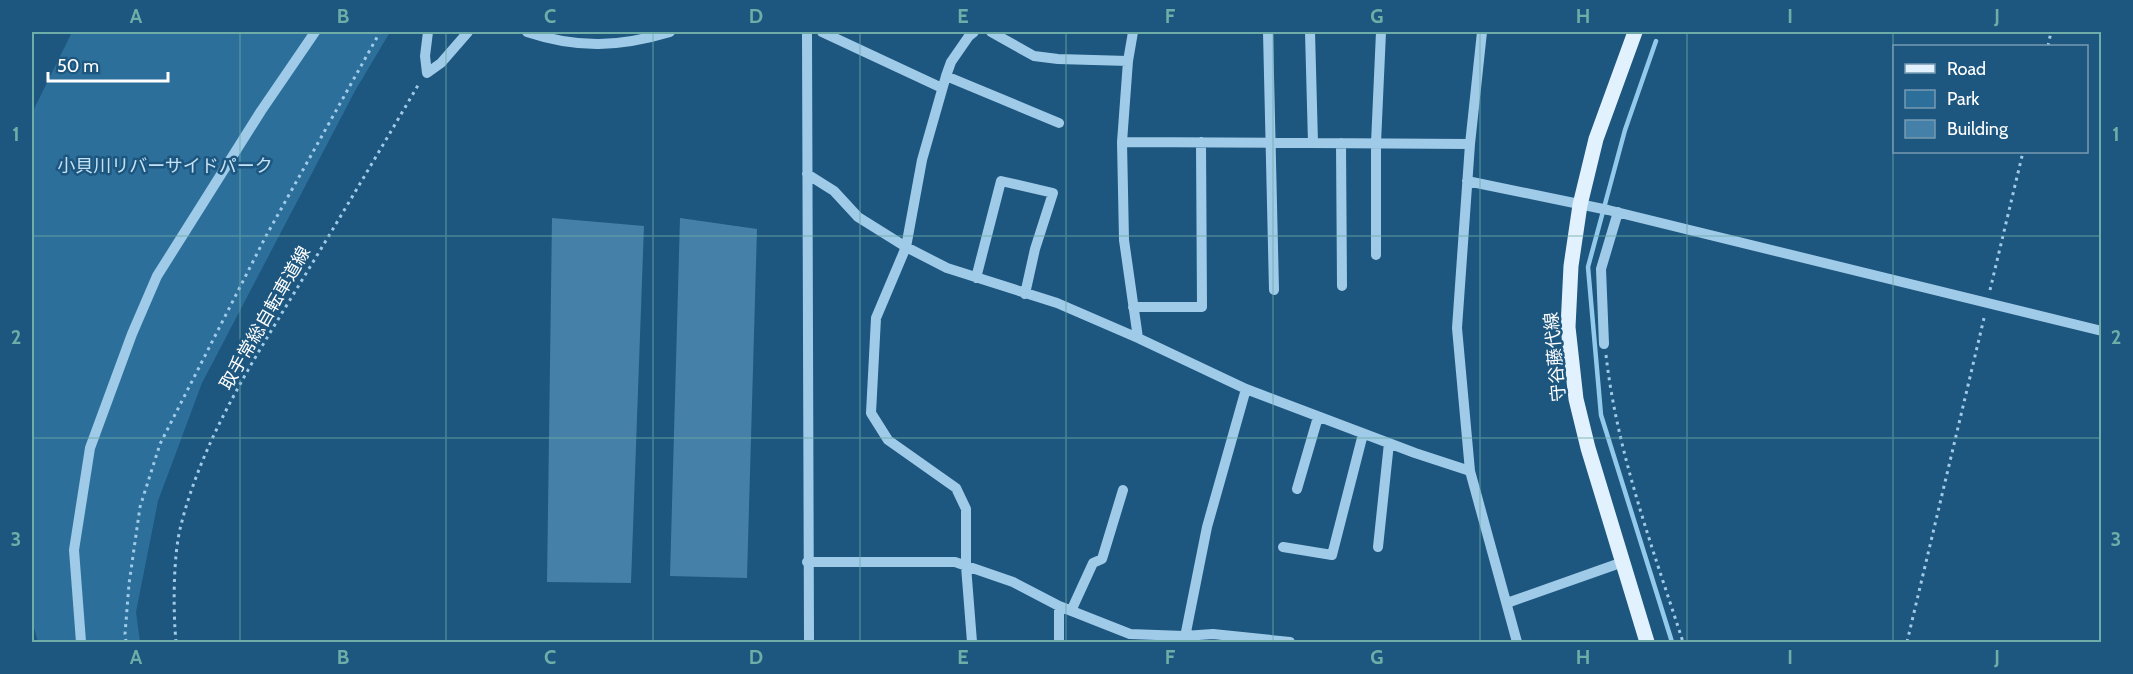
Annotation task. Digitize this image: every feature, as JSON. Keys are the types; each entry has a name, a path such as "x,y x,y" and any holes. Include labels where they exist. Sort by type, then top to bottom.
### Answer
{"main road":[{"name":"守谷藤代線","path":"1635,32 1596,139 1580,205 1571,266 1568,327 1576,399 1647,642"}],"street":[{"path":"81,642 74,550 90,448 132,334 157,276 261,111 315,32"},
{"path":"428,32 425,56 427,73 441,63 468,32"},
{"path":"527,32 582,44 622,44 670,32"},
{"path":"807,32 808,642"},
{"path":"822,32 942,88"},
{"path":"972,642 966,566 966,509 956,488 888,440 871,413 876,318 906,247 922,160 946,76 951,62 974,32"},
{"path":"991,32 1034,56 1128,61"},
{"path":"1133,32 1128,61 1122,142 1124,240 1138,338"},
{"path":"1268,32 1274,290"},
{"path":"1310,32 1313,143"},
{"path":"1376,255 1376,143 1381,32"},
{"path":"1482,32 1470,144 1457,328 1470,471 1517,642"},
{"path":"946,76 1059,123"},
{"path":"1122,142 1470,144"},
{"path":"1133,307 1202,308 1201,142"},
{"path":"1341,143 1342,286"},
{"path":"807,174 834,191 858,217 906,247 947,268 1057,303 1246,389 1363,434 1470,471"},
{"path":"976,278 1001,181 1053,193 1035,249 1025,294"},
{"path":"1467,181 1618,212 2102,331"},
{"path":"1604,344 1601,269 1618,212"},
{"path":"1184,639 1207,527 1246,389"},
{"path":"1297,489 1318,417"},
{"path":"1283,547 1332,555 1363,434"},
{"path":"1378,547 1389,443"},
{"path":"1071,611 1093,563 1102,559 1123,490"},
{"path":"807,562 955,562 1013,582 1059,606 1130,634 1184,639 1213,634 1290,642"},
{"path":"1507,603 1623,562"},
{"path":"1059,606 1059,642"}],"path":[{"path":"126,642 129,584 140,507 160,444 266,236 380,32"},
{"name":"取手常総自転車道線","path":"176,642 176,568 180,527 195,477 213,435 254,361 427,73"},
{"path":"1907,642 2023,153"},
{"path":"1604,344 1608,381 1632,482 1683,642"}],"green space":[{"name":"小貝川リバーサイドパーク","path":"72,32 390,32 355,91 202,383 158,501 136,612 140,642 38,642 32,621 32,113"}],"building":[{"path":"552,218 644,226 631,583 547,582"},
{"path":"680,218 757,229 747,578 670,576"}],"waterway":[{"path":"1656,41 1625,130 1588,267 1601,415 1672,642"}]}
